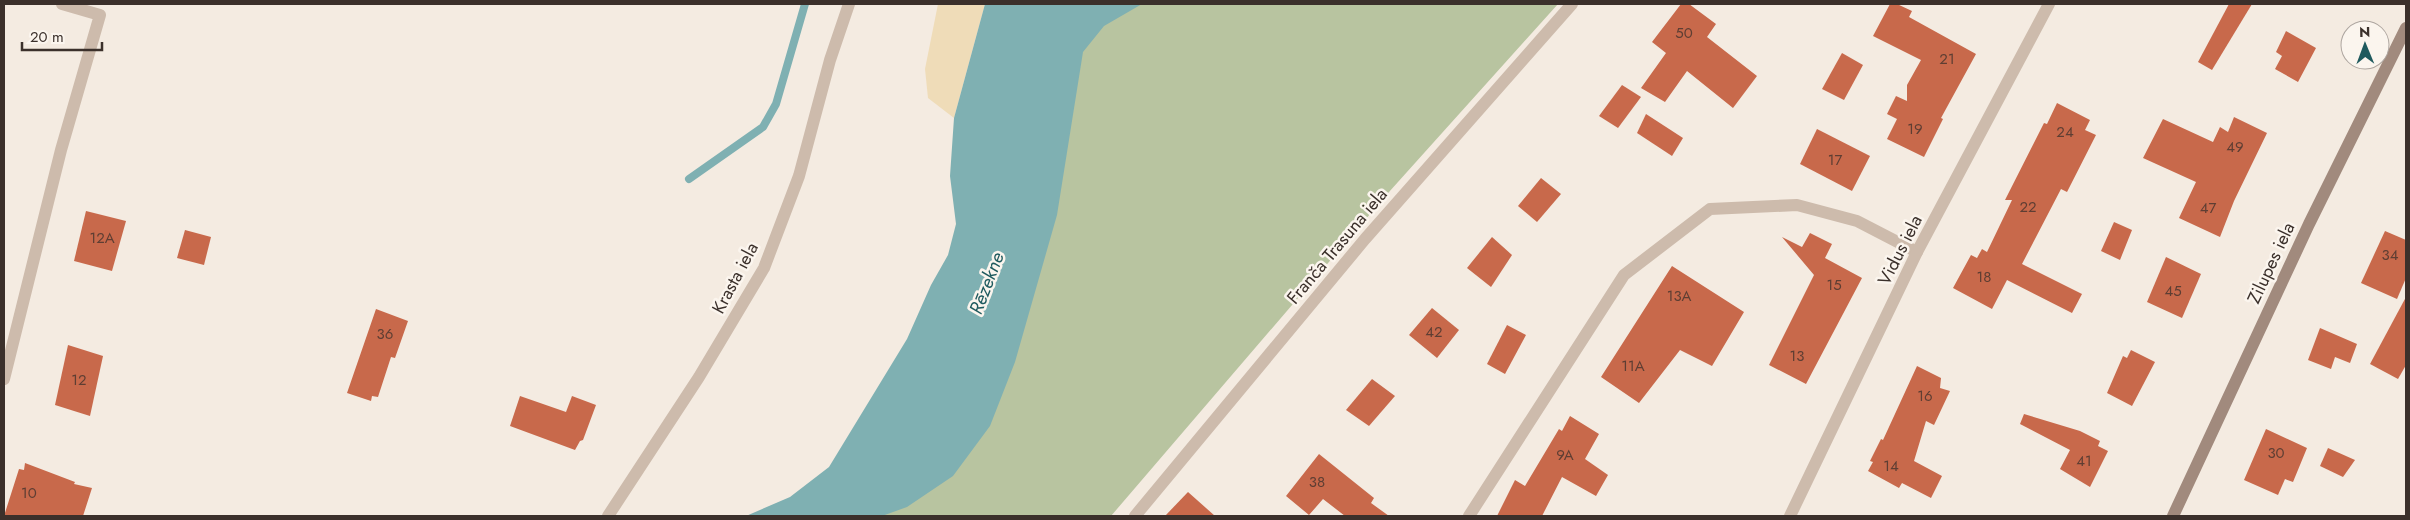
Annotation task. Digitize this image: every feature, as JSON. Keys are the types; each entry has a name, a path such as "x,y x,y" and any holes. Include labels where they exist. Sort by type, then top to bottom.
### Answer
{"main road":[{"name":"Zilupes iela","path":"2173,516 2303,237 2406,28"}],"street":[{"path":"4,378 61,150 102,9 62,4"},
{"name":"Krasta iela","path":"608,516 699,377 764,268 799,176 830,60 849,4"},
{"name":"Franča Trasuna iela","path":"1135,516 1365,239 1572,4"},
{"name":"Vidus iela","path":"1790,516 1918,252 2050,4"},
{"path":"1469,516 1624,275 1710,209 1797,205 1857,221 1918,252"}],"green space":[{"path":"1063,4 1558,4 1389,192 1111,516 811,516 854,490"}],"sand":[{"path":"938,4 985,4 954,118 928,98 925,69"}],"water":[{"name":"Rēzekne","path":"985,4 1142,4 1104,26 1083,52 1057,215 1015,362 990,426 953,476 907,507 882,516 746,516 790,497 829,467 907,339 931,285 948,255 956,224 950,176 954,118"}],"building":[{"path":"1681,4 1689,4 1716,24 1707,37 1757,76 1733,108 1687,71 1665,102 1641,88 1666,53 1652,42"},
{"path":"1890,4 1897,4 1912,11 1909,17 1976,54 1941,118 1943,119 1924,157 1887,139 1897,119 1887,114 1896,96 1907,101 1907,85 1921,60 1873,36"},
{"path":"2229,4 2252,4 2212,70 2198,62"},
{"path":"2286,31 2316,48 2298,82 2275,69 2282,56 2276,52"},
{"path":"1842,53 1863,65 1844,100 1822,89"},
{"path":"1622,85 1641,97 1618,128 1599,116"},
{"path":"2057,103 2090,120 2085,130 2096,135 2067,192 2061,189 2022,264 2082,294 2072,313 2007,280 1992,309 1953,288 1971,255 1977,258 1982,249 1987,252 2012,200 2005,200 2044,123 2047,124"},
{"path":"1646,114 1683,138 1672,156 1637,133"},
{"path":"2234,117 2267,133 2234,201 2220,237 2179,218 2196,182 2143,158 2163,119 2213,142 2220,127 2228,132"},
{"path":"1817,129 1870,156 1852,191 1800,164"},
{"path":"1541,178 1561,194 1537,222 1518,206"},
{"path":"86,211 126,221 112,271 74,261"},
{"path":"2114,222 2132,230 2120,260 2101,251"},
{"path":"185,230 211,237 204,265 177,258"},
{"path":"2385,231 2406,240 2406,278 2397,299 2361,283"},
{"path":"1810,233 1832,244 1825,258 1862,278 1806,384 1769,365 1814,275 1782,237 1802,247"},
{"path":"1492,237 1512,255 1491,287 1467,268"},
{"path":"2166,257 2201,274 2182,318 2147,302"},
{"path":"1672,266 1744,312 1712,366 1680,350 1639,403 1601,377"},
{"path":"2406,297 2406,365 2398,379 2370,364"},
{"path":"1432,308 1459,330 1437,358 1409,335"},
{"path":"376,309 408,321 395,358 391,357 378,397 372,396 371,401 347,393"},
{"path":"1507,325 1526,335 1505,374 1487,364"},
{"path":"2320,328 2357,344 2350,363 2335,357 2331,369 2308,360"},
{"path":"68,345 103,356 90,416 55,405"},
{"path":"2131,350 2155,362 2132,406 2107,393 2123,356 2127,358"},
{"path":"1917,366 1941,378 1940,388 1950,391 1934,425 1926,421 1914,461 1942,476 1931,498 1902,483 1899,488 1868,471 1873,462 1870,461 1881,439 1883,440"},
{"path":"1372,379 1395,396 1369,426 1346,410"},
{"path":"520,396 566,412 572,396 596,405 583,440 580,441 575,450 510,426"},
{"path":"2024,414 2080,431 2100,441 2098,446 2108,451 2090,487 2060,469 2070,450 2020,424"},
{"path":"1570,416 1599,434 1585,459 1608,475 1596,496 1562,477 1542,516 1497,516 1515,480 1525,486 1559,429 1562,431"},
{"path":"2266,429 2307,448 2293,482 2285,479 2278,495 2244,480"},
{"path":"2328,448 2355,460 2343,477 2320,466"},
{"path":"1319,454 1374,498 1371,503 1389,516 1345,516 1323,499 1309,515 1286,496"},
{"path":"25,463 75,482 74,484 92,488 83,516 4,516 19,469 24,470"},
{"path":"1188,492 1215,516 1165,516"}],"waterway":[{"path":"689,179 763,127 776,104 805,4"}]}
